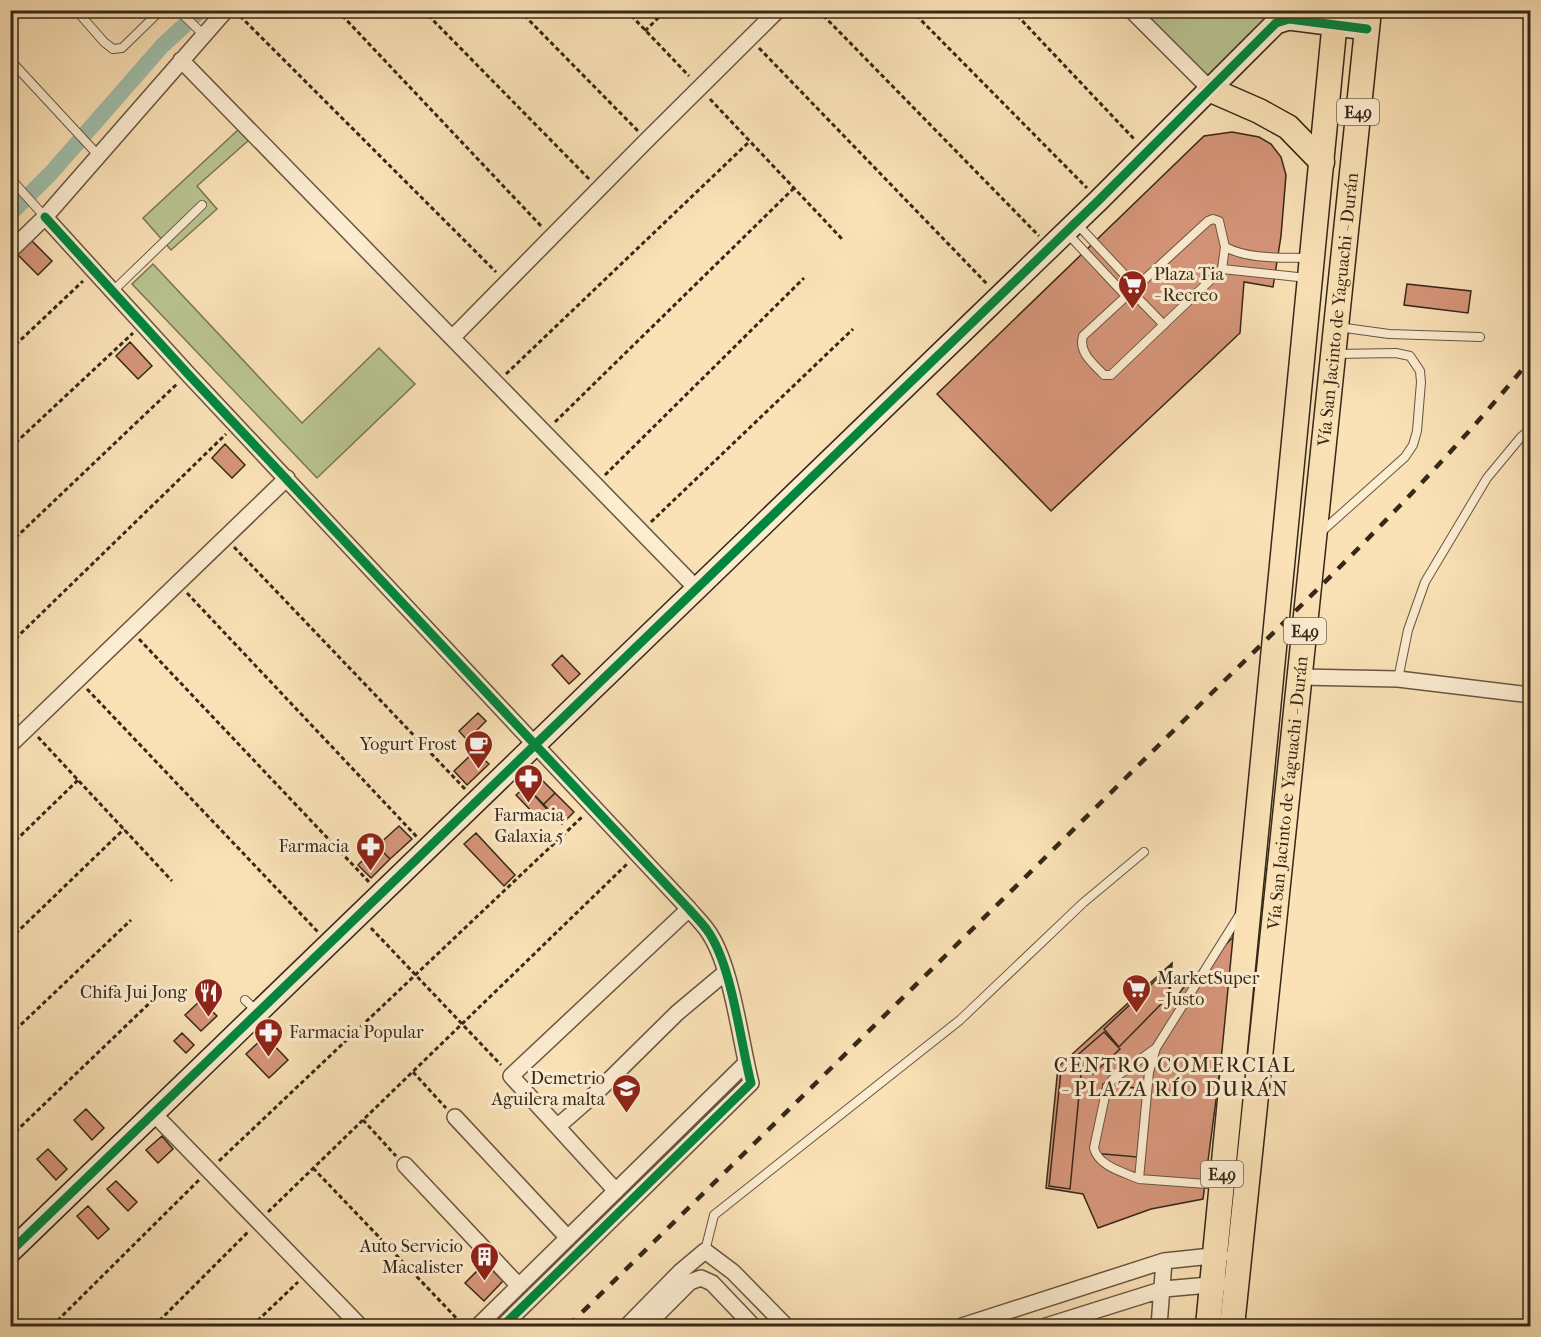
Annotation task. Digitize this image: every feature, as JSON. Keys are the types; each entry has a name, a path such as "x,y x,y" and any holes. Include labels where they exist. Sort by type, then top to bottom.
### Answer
{"main road":[{"name":"Vía San Jacinto de Yaguachi - Durán","path":"1208,1326 1336,18"},
{"name":"Vía San Jacinto de Yaguachi - Durán","path":"1232,1326 1368,20"},
{"path":"1211,90 1259,111 1287,127 1322,162"}],"street":[{"path":"10,251 45,217 226,10"},
{"path":"453,337 778,10"},
{"path":"1131,10 1211,90"},
{"path":"10,1252 154,1114 252,1006 330,944 535,747 928,361 999,297 1148,153 1211,90 1277,17 1368,20"},
{"path":"181,60 697,589"},
{"path":"45,217 535,747 689,909 708,931 726,972 752,1083 503,1326"},
{"path":"10,745 287,478"},
{"path":"1300,677 1398,679 1530,695"},
{"path":"616,1191 511,1076 689,909"},
{"path":"558,1126 596,1093 677,1013 726,972"},
{"path":"478,1326 746,1063"},
{"path":"154,1114 360,1326"},
{"path":"455,1117 568,1238"},
{"path":"405,1166 519,1286"},
{"path":"627,1326 680,1272 705,1251 733,1272 786,1326"},
{"path":"962,1326 1164,1261 1239,1254"},
{"path":"1159,1326 1164,1289 1164,1261"},
{"path":"646,1326 690,1282 701,1278 712,1283 753,1326"},
{"path":"1046,1326 1164,1289 1236,1284"}],"lane":[{"path":"76,10 113,49 122,48 161,10"},
{"path":"178,10 204,35"},
{"path":"10,60 98,155"},
{"path":"10,178 45,217"},
{"path":"10,192 17,186"},
{"path":"113,291 202,205"},
{"path":"1216,219 1221,224 1225,247 1222,269 1119,369 1111,375 1104,375 1084,353 1082,340 1208,220 1216,219"},
{"path":"1071,227 1164,325"},
{"path":"1071,227 1131,291"},
{"path":"1225,247 1245,255 1310,268"},
{"path":"1222,269 1310,268"},
{"path":"1336,327 1389,334 1480,337"},
{"path":"1314,538 1405,457 1413,445 1417,431 1420,371 1410,356 1396,353 1333,354"},
{"path":"1398,679 1408,630 1425,582 1487,478 1521,437 1530,430"},
{"path":"705,1251 714,1215 960,1020 1083,903 1144,852"},
{"path":"1139,1179 1149,1072 1156,1048 1249,900"},
{"path":"1156,1048 1113,1079 1107,1087 1094,1148 1095,1156 1139,1179 1221,1186"}],"path":[{"path":"234,10 507,282"},
{"path":"337,10 552,237"},
{"path":"423,10 598,189"},
{"path":"519,10 647,140"},
{"path":"626,10 843,240"},
{"path":"645,31 666,10"},
{"path":"818,10 1050,248"},
{"path":"911,10 1099,200"},
{"path":"1012,10 1148,153"},
{"path":"750,38 999,297"},
{"path":"497,383 750,141"},
{"path":"544,432 794,188"},
{"path":"10,350 94,270"},
{"path":"595,484 804,278"},
{"path":"10,448 143,324"},
{"path":"641,532 853,329"},
{"path":"10,543 188,374"},
{"path":"10,644 236,425"},
{"path":"224,537 477,802"},
{"path":"177,583 429,849"},
{"path":"130,629 381,895"},
{"path":"78,679 330,944"},
{"path":"10,708 172,881"},
{"path":"10,846 78,780"},
{"path":"52,1326 209,1170 592,807"},
{"path":"10,939 124,829"},
{"path":"154,1326 258,1221 637,854"},
{"path":"359,916 511,1076"},
{"path":"10,1035 131,920"},
{"path":"10,1137 159,994"},
{"path":"412,1072 455,1117"},
{"path":"363,1119 405,1166"},
{"path":"313,1168 464,1326"},
{"path":"252,1326 308,1273"}],"green space":[{"path":"1132,11 1276,11 1275,22 1209,89"},
{"path":"239,129 249,140 197,186 217,209 171,250 143,218"},
{"path":"153,264 302,423 379,348 415,384 317,478 132,284"}],"building":[{"name":"Plaza Tia - Recreo","path":"1232,132 1259,137 1271,144 1281,157 1286,175 1281,236 1273,287 1244,282 1240,333 1051,511 937,394 1204,136"},
{"path":"31,240 52,261 38,275 17,254"},
{"path":"1407,284 1471,291 1468,313 1404,305"},
{"path":"130,342 152,366 138,379 116,356"},
{"path":"225,444 245,465 232,478 212,458"},
{"path":"562,655 580,674 569,684 552,665"},
{"path":"478,713 486,721 467,740 459,731"},
{"path":"475,751 489,764 467,785 454,771"},
{"path":"537,775 555,793 543,805 526,786"},
{"path":"526,786 547,808 537,817 516,795"},
{"path":"555,793 574,812 562,824 543,805"},
{"path":"399,826 412,839 390,859 377,846"},
{"path":"476,833 515,875 504,886 464,844"},
{"path":"377,846 390,859 371,878 358,865"},
{"path":"1238,932 1203,1199 1151,1209 1098,1228 1083,1194 1046,1188 1058,1067 1172,963 1169,1009 1183,988"},
{"name":"MarketSuper - Justo","path":"1172,965 1168,997 1119,1047 1104,1029"},
{"path":"201,1000 217,1016 201,1031 185,1015"},
{"path":"1104,1032 1120,1049 1093,1074 1069,1070 1072,1060"},
{"path":"182,1033 194,1045 186,1053 174,1041"},
{"path":"265,1036 288,1060 269,1078 246,1054"},
{"path":"1061,1071 1081,1074 1070,1189 1049,1186"},
{"path":"1103,1084 1144,1089 1137,1157 1093,1153"},
{"path":"86,1109 104,1128 92,1140 74,1120"},
{"path":"162,1136 173,1149 158,1163 146,1150"},
{"path":"48,1149 67,1169 56,1180 37,1159"},
{"path":"116,1181 137,1202 128,1211 107,1189"},
{"path":"88,1206 109,1229 98,1239 77,1216"},
{"name":"Auto Servicio Macalister","path":"485,1263 503,1281 484,1301 465,1283"}],"waterway":[{"path":"10,214 51,173 162,46 201,10"}],"railway":[{"path":"568,1326 1350,557 1442,461 1530,360"}],"cycle path":[{"path":"10,1252 1099,200 1276,23 1289,19 1367,29"},
{"path":"45,217 188,374 689,909 707,930 716,945 729,982 751,1083 503,1326"}],"place":[{"name":"Plaza Tia - Recreo","path":"1133,310"},
{"name":"Yogurt Frost","path":"478,770"},
{"name":"Farmacia Galaxia 5","path":"529,804"},
{"name":"Farmacia","path":"370,872"},
{"name":"MarketSuper - Justo","path":"1136,1014"},
{"name":"Chifa Jui Jong","path":"208,1018"},
{"name":"Farmacia Popular","path":"268,1058"},
{"name":"Demetrio Aguilera malta","path":"626,1114"},
{"name":"Auto Servicio Macalister","path":"484,1282"}],"district":[{"name":"CENTRO COMERCIAL - PLAZA RÍO DURÁN","path":"1175,1077"}]}
